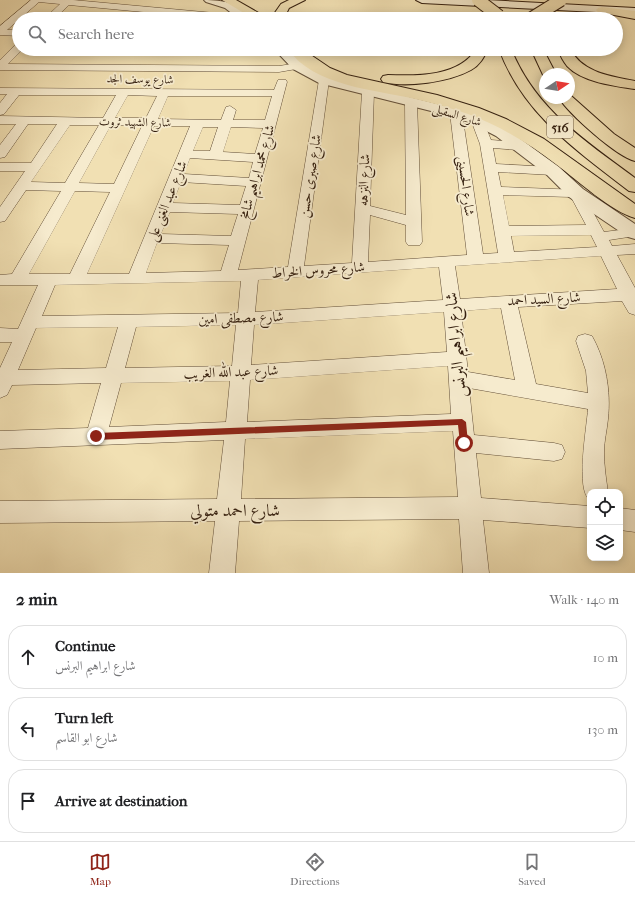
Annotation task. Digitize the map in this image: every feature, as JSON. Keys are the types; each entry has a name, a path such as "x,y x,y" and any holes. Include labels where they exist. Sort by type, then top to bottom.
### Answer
{"highway":[{"path":"228,0 251,12"},
{"path":"281,12 283,9 299,0"},
{"path":"478,0 494,12"},
{"path":"498,0 499,12"},
{"path":"531,0 532,12"},
{"path":"542,12 561,0"},
{"path":"602,10 618,12"},
{"path":"623,13 635,14"},
{"path":"302,56 313,65 344,79 446,102 477,112 509,126 538,143 635,212"},
{"path":"324,56 332,63 354,72 383,78 404,80 435,77 460,70 476,60 478,56"},
{"name":"516","path":"508,56 521,83 546,113 584,148 635,187"},
{"path":"540,56 546,68"},
{"path":"568,56 572,62 584,71 607,79 635,85"},
{"name":"516","path":"572,104 583,116 635,156"}],"street":[{"path":"42,0 67,1 156,12"},
{"path":"105,12 117,0"},
{"path":"210,0 229,6 237,12"},
{"path":"422,0 635,11"},
{"path":"483,0 635,8"},
{"path":"56,12 67,1"},
{"path":"19,4 32,3"},
{"path":"22,12 32,3"},
{"path":"0,32 12,21"},
{"path":"0,32 12,33"},
{"path":"0,66 12,54"},
{"path":"50,67 61,56"},
{"name":"شارع السقيلى","path":"284,56 292,68 324,80 411,103 456,113 477,120 502,133 553,171 576,193 634,238"},
{"path":"0,66 292,68"},
{"path":"104,92 119,68"},
{"name":"شارع محمد ابراهيم شامخ","path":"228,276 279,93 292,68"},
{"name":"شارع صبرى حسن","path":"295,272 324,80"},
{"name":"شارع يوسف الجد","path":"0,91 279,93"},
{"path":"0,111 16,91"},
{"path":"17,280 124,92"},
{"path":"76,280 164,92"},
{"name":"شارع النزهه","path":"360,267 368,92"},
{"path":"411,103 414,242"},
{"path":"215,156 230,110"},
{"name":"شارع الحسينى","path":"456,113 475,258"},
{"name":"شارع الشهيد ثروت","path":"0,120 270,124"},
{"path":"0,154 25,120"},
{"path":"477,120 486,144 507,256"},
{"path":"0,218 6,200 22,186 66,121"},
{"name":"شارع عبد الغنى على","path":"135,279 198,123"},
{"path":"486,144 518,146"},
{"path":"185,154 261,158"},
{"path":"0,167 35,167"},
{"path":"491,168 553,171"},
{"path":"176,178 254,182"},
{"path":"22,186 119,188"},
{"path":"495,191 576,193 633,299"},
{"path":"164,207 246,210"},
{"path":"362,209 414,222"},
{"path":"503,231 601,239"},
{"path":"152,238 238,241"},
{"name":"شارع محروس الخراط","path":"0,280 48,281 250,275 507,256 601,239 634,238"},
{"name":"شارع ابراهيم البرنس","path":"446,261 452,304 476,573"},
{"path":"222,573 250,275"},
{"path":"3,384 48,281"},
{"name":"شارع السيد احمد","path":"452,304 508,301 633,299"},
{"path":"508,301 527,390"},
{"name":"شارع مصطفى امين","path":"0,335 27,329 129,321 246,319 452,304"},
{"path":"96,436 129,321"},
{"path":"585,341 596,371 599,404 593,451 596,489"},
{"name":"شارع عبد الله الغريب","path":"3,384 114,375 240,373 457,358"},
{"path":"458,378 599,404"},
{"path":"0,440 462,422"},
{"path":"464,443 554,452"},
{"name":"شارع احمد متولي","path":"0,512 469,508 587,517"},
{"path":"623,519 635,521"}],"route":[{"path":"96,436 235,432 462,422 464,443"}]}
